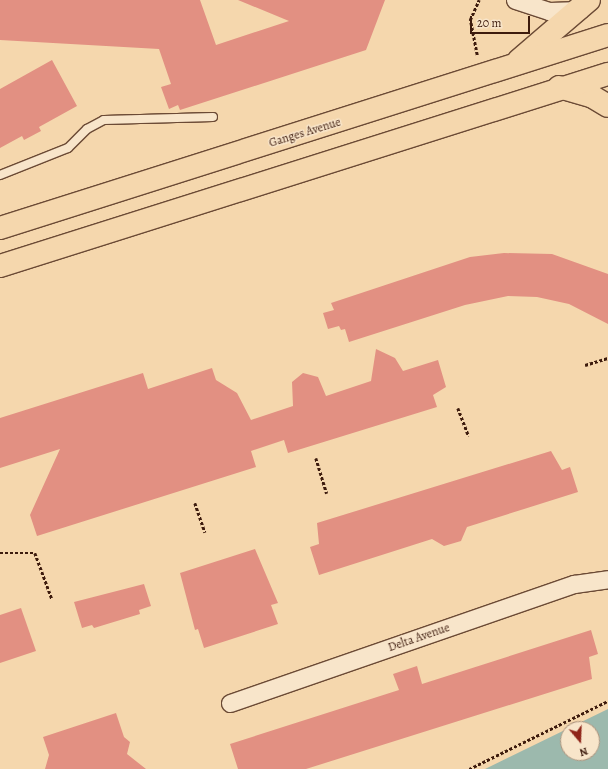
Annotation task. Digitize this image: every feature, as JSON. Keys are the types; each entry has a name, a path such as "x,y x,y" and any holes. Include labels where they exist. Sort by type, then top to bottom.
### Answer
{"main road":[{"path":"510,68 585,5"},
{"name":"Ganges Avenue","path":"0,228 510,68 608,35"},
{"path":"0,266 559,87 608,74"},
{"path":"559,87 593,97 608,106"}],"street":[{"path":"515,0 548,11 585,5"},
{"name":"Delta Avenue","path":"230,703 574,584 608,579"}],"lane":[{"path":"0,175 68,148 87,129 104,120 213,117"}],"path":[{"path":"479,0 470,20 481,77"},
{"path":"585,365 608,358"},
{"path":"458,408 470,436"},
{"path":"316,458 327,493"},
{"path":"195,503 205,532"},
{"path":"0,553 35,553 52,599"},
{"path":"469,769 608,701"}],"shaded area":[{"path":"608,709 608,769 485,769 560,732 560,761 600,761 600,721 583,721"}],"building":[{"path":"0,0 200,0 216,45 289,21 238,0 385,0 366,50 180,110 178,105 169,109 161,87 171,84 159,49 0,40"},
{"path":"52,60 77,106 39,127 41,131 24,140 22,136 0,148 0,89"},
{"path":"504,253 552,254 608,274 608,324 569,304 537,297 508,296 465,305 349,342 345,329 341,330 339,326 328,329 323,313 334,310 331,303 470,257"},
{"path":"376,349 395,358 403,371 438,360 446,387 433,395 437,407 288,453 284,440 251,451 256,467 37,536 30,515 60,449 0,468 0,418 143,373 148,389 212,368 216,380 237,393 251,420 293,406 292,382 303,373 318,377 326,396 371,381"},
{"path":"551,451 562,470 570,467 578,492 467,527 461,541 444,546 432,539 319,575 310,547 319,544 317,523"},
{"path":"255,549 278,603 271,605 278,624 204,648 198,629 195,630 180,573"},
{"path":"144,584 151,606 139,610 140,614 94,628 92,625 82,628 74,602"},
{"path":"21,608 36,651 0,663 0,615"},
{"path":"591,630 598,654 589,657 592,679 306,769 238,769 230,744 399,690 393,674 417,666 422,684"},
{"path":"116,713 124,737 130,742 127,754 146,769 45,769 49,755 43,737"}]}
